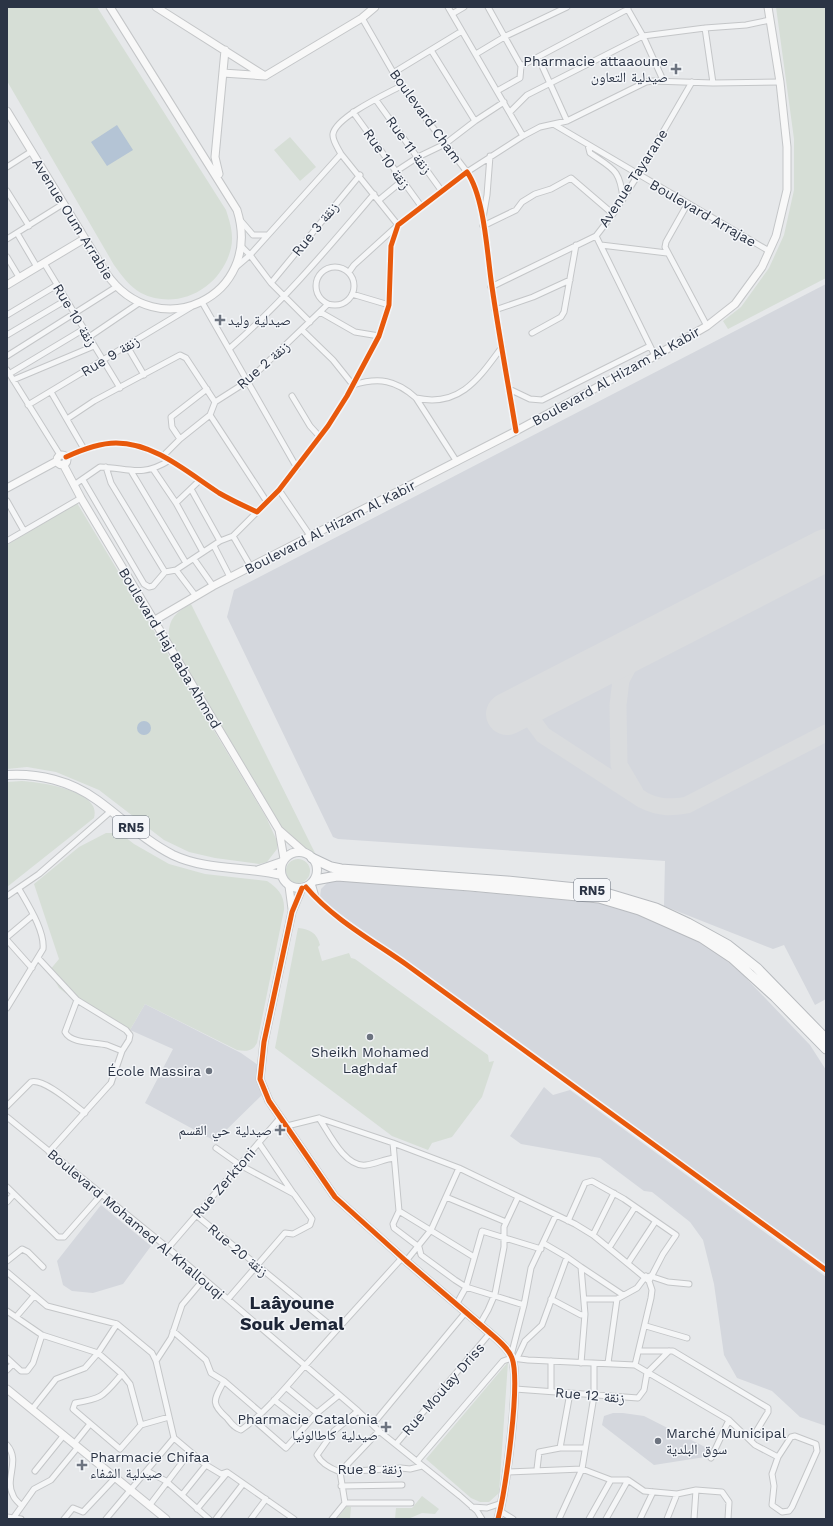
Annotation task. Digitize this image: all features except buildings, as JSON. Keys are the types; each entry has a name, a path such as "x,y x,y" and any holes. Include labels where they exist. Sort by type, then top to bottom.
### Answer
{"highway":[{"name":"RN5","path":"312,858 341,869 507,881 596,890 656,908 688,923 728,945 751,963 826,1039"},
{"name":"RN5","path":"309,884 337,876 541,892 599,898 639,910 702,938 732,958 775,997 826,1049"}],"main road":[{"name":"RN5","path":"7,775 40,776 65,784 95,799 146,839 175,856 212,866 259,870 281,875"},
{"name":"RN5","path":"259,870 283,860 293,852 304,852 312,858"},
{"path":"309,884 317,868 312,858"},
{"path":"283,860 281,875 289,886"},
{"name":"RN5","path":"289,886 309,884"}],"street":[{"path":"110,7 237,210 241,221 242,247 236,268"},
{"path":"156,7 265,76"},
{"path":"223,73 265,76 362,18 375,7"},
{"path":"448,7 523,136"},
{"path":"452,14 464,7"},
{"path":"488,7 506,36 521,66 520,78 497,91"},
{"path":"476,54 506,36 567,7"},
{"name":"Boulevard Al Hizam Al Kabir","path":"155,620 230,577 457,462 655,356 706,326 735,304 762,267 776,236 787,190 788,147 780,82 768,7"},
{"path":"521,66 628,8 643,36 663,80"},
{"name":"Boulevard Cham","path":"362,18 401,86 467,172 490,156 540,127 555,125 567,121 646,82 663,80 713,83 780,82"},
{"path":"510,112 521,99 643,36 704,28 746,25 770,20"},
{"path":"704,28 713,83"},
{"path":"393,73 462,31"},
{"path":"222,184 216,168 216,157 225,50"},
{"path":"431,50 475,121"},
{"path":"538,57 567,121"},
{"name":"Avenue Tayarane","path":"492,287 596,236 613,214 638,175 692,82"},
{"path":"398,225 360,175 341,154 332,136 337,126 353,112 401,86"},
{"name":"Rue 11 زنقة","path":"376,100 441,190"},
{"path":"395,172 418,157 445,144 475,121 504,102"},
{"name":"Avenue Oum Arrabie","path":"7,111 84,239 116,287 139,303 168,310 192,306 203,302 222,287 236,268"},
{"name":"Rue 10 زنقة","path":"353,112 421,206"},
{"name":"Boulevard Arrajae","path":"555,125 769,251"},
{"path":"588,145 590,153 618,173 622,186 623,199"},
{"path":"7,167 32,151"},
{"path":"236,268 250,255 341,154"},
{"path":"483,223 490,156"},
{"path":"349,272 354,265 398,225 441,190 467,172 476,189 483,223 495,310 516,431"},
{"name":"Rue 3 زنقة","path":"271,283 360,175"},
{"path":"483,223 516,210 522,202 535,194 552,188 571,178 613,214"},
{"path":"379,200 402,181"},
{"path":"7,191 28,226"},
{"path":"229,349 261,320 313,266 374,194"},
{"path":"7,239 63,204"},
{"path":"688,204 666,242 667,253 706,326"},
{"path":"241,221 253,235 268,235"},
{"path":"83,480 144,584 149,587 153,586 165,572 176,570 220,541 234,536 297,468 320,437 353,385 378,336 389,305 391,246 398,225"},
{"name":"Rue 10 زنقة","path":"17,233 40,265 57,285 102,361 120,388"},
{"path":"596,236 655,356"},
{"path":"7,284 84,239"},
{"path":"532,333 561,317 564,312 576,245"},
{"path":"601,245 667,253"},
{"path":"242,247 250,255 271,283 310,322"},
{"path":"7,257 19,277"},
{"path":"313,266 321,272"},
{"path":"338,267 349,272 354,282 352,294 345,302 333,305 328,304 319,297 315,287 321,272 326,269 338,267"},
{"path":"495,310 533,297 570,280"},
{"path":"7,315 57,285"},
{"path":"7,356 116,287"},
{"path":"352,294 389,305"},
{"path":"7,335 66,300"},
{"path":"203,302 297,468"},
{"path":"89,337 139,303"},
{"name":"Rue 2 زنقة","path":"215,402 248,381 328,304"},
{"name":"Rue 9 زنقة","path":"28,405 192,306"},
{"path":"320,312 355,332 378,336"},
{"path":"8,372 84,329"},
{"path":"302,330 333,360 353,385"},
{"path":"13,380 94,346"},
{"path":"127,346 144,375"},
{"path":"353,385 370,380 380,380 397,385 416,398 430,401 443,400 456,395 471,386 502,346"},
{"path":"509,389 530,399 542,400 650,346"},
{"path":"67,418 94,401 180,355 186,358 215,402 210,415 180,439 163,456"},
{"name":"Boulevard Haj Baba Ahmed","path":"8,372 61,459 81,498 279,830"},
{"path":"180,439 172,427 171,417 207,389"},
{"path":"51,392 84,449"},
{"path":"292,396 310,426 320,437"},
{"path":"416,398 457,462"},
{"path":"210,415 267,502"},
{"path":"7,488 61,459 84,449 114,443 127,444 163,456 221,494 257,512"},
{"path":"74,485 100,467 147,471 170,460"},
{"path":"106,467 111,482 165,572"},
{"path":"153,469 176,503 202,552"},
{"path":"131,470 186,563"},
{"path":"176,503 200,480"},
{"path":"191,489 220,541"},
{"path":"278,490 311,537"},
{"path":"7,541 81,498"},
{"path":"8,504 24,531"},
{"path":"234,536 251,567"},
{"path":"214,546 230,577"},
{"path":"194,559 213,586"},
{"path":"176,570 195,596"},
{"path":"7,896 39,874 111,811"},
{"path":"279,830 304,852"},
{"path":"279,830 283,860"},
{"path":"309,884 317,900 826,1270"},
{"path":"292,912 309,884"},
{"path":"289,886 292,912 264,1042 260,1079 264,1091 280,1118 335,1197 404,1260 465,1313 480,1324 502,1344 513,1357 528,1360 635,1365 644,1369 646,1373 662,1380 695,1402 729,1420 734,1426 752,1440 755,1445 778,1457"},
{"path":"7,1007 38,958 43,949 44,943 34,915 19,889"},
{"path":"7,937 34,915"},
{"path":"7,940 32,968"},
{"path":"38,958 76,1000 126,1030 130,1035 130,1040 122,1051 111,1083 49,1152"},
{"path":"76,1000 65,1032 67,1036 75,1040 108,1046 122,1051"},
{"path":"7,1106 30,1082 34,1081 46,1085 85,1113"},
{"name":"Boulevard Mohamed Al Khallouqi","path":"7,1117 168,1248 373,1424 379,1431 418,1460 422,1466 472,1507 482,1519"},
{"name":"Rue Zerktoni","path":"168,1248 280,1118"},
{"path":"287,1126 319,1118 393,1143 459,1168 575,1224 593,1235 648,1278 689,1284"},
{"path":"319,1118 341,1153 355,1162 367,1165 394,1158"},
{"path":"228,1300 285,1233 294,1234 310,1225 312,1219 259,1143"},
{"path":"393,1143 399,1211 393,1224 394,1228 419,1247 421,1255 466,1287 494,1294 524,1305"},
{"path":"216,1148 240,1165 294,1194"},
{"path":"224,1382 214,1400 216,1409 241,1430 254,1420 287,1388 304,1366 336,1330 404,1260 419,1247 431,1230 459,1168"},
{"path":"568,1221 585,1183 592,1181 597,1182 676,1235 648,1278 637,1288 617,1299 585,1299"},
{"path":"7,1187 58,1237 61,1238 64,1237 101,1195"},
{"path":"593,1235 614,1193"},
{"path":"7,1202 14,1194"},
{"path":"446,1197 506,1222"},
{"path":"480,1324 488,1310 494,1294 504,1247 506,1222 518,1197"},
{"path":"609,1248 635,1207"},
{"path":"399,1211 474,1257"},
{"name":"Rue 20 زنقة","path":"196,1215 336,1330"},
{"path":"498,1519 502,1503 515,1389 513,1357 531,1268 556,1215"},
{"path":"628,1263 655,1222"},
{"path":"456,1305 466,1287 482,1231 541,1249"},
{"path":"543,1243 567,1257 623,1295"},
{"path":"7,1261 22,1249 28,1252 43,1266"},
{"path":"418,1460 503,1362 513,1357 525,1341 542,1325 567,1257"},
{"path":"581,1267 582,1290 585,1299 581,1363"},
{"path":"7,1272 47,1306 117,1324 148,1348 156,1361 174,1438 206,1465 221,1474 227,1472"},
{"path":"635,1365 646,1326 652,1290 648,1278"},
{"path":"156,1361 166,1346 173,1331 182,1305 204,1279"},
{"path":"16,1317 34,1296"},
{"path":"552,1299 581,1315 585,1314"},
{"path":"608,1363 617,1299"},
{"path":"7,1311 42,1335 98,1353 122,1374 133,1392 141,1426"},
{"path":"373,1424 465,1313"},
{"path":"32,1408 56,1379 86,1368 117,1324"},
{"path":"646,1326 687,1338"},
{"path":"173,1331 206,1360 211,1374 224,1382 261,1412"},
{"name":"Rue Moulay Driss","path":"396,1444 490,1333"},
{"path":"7,1358 21,1371 27,1371 32,1363 42,1335"},
{"path":"639,1351 673,1351 768,1408 768,1412 752,1440"},
{"path":"646,1373 669,1351"},
{"path":"550,1361 551,1391"},
{"path":"7,1370 13,1364"},
{"path":"559,1519 582,1469 594,1396 594,1364"},
{"name":"Rue 12 زنقة","path":"515,1389 594,1396 638,1398 644,1390 646,1373"},
{"path":"122,1374 103,1396 75,1403 73,1409 122,1449 141,1426 169,1417"},
{"path":"287,1388 317,1413"},
{"path":"7,1389 166,1519"},
{"path":"560,1448 570,1393"},
{"path":"254,1420 286,1448 291,1445 317,1413 339,1395"},
{"path":"274,1400 306,1425"},
{"name":"Rue 8 زنقة","path":"358,1411 334,1431 317,1455 321,1460 333,1470 340,1472 401,1468 410,1469 422,1466"},
{"path":"711,1458 729,1420"},
{"path":"14,1517 21,1505 34,1489 51,1480 90,1424"},
{"path":"345,1503 341,1486 340,1472 379,1431"},
{"path":"35,1471 64,1435"},
{"path":"793,1437 816,1444 817,1448 792,1507 785,1512 775,1508 772,1500 774,1486 771,1477 778,1457 793,1437"},
{"path":"106,1519 174,1438"},
{"path":"7,1445 13,1455 10,1488 13,1495 21,1505"},
{"path":"536,1469 539,1452 560,1448 585,1448"},
{"path":"149,1506 166,1481 190,1452"},
{"path":"182,1495 206,1465"},
{"path":"506,1472 536,1469 582,1469 611,1480 628,1480 644,1491 677,1494 696,1490 722,1492 729,1502 728,1519"},
{"path":"147,1471 166,1481 208,1519"},
{"path":"227,1472 294,1519"},
{"path":"197,1509 227,1472"},
{"path":"64,1519 73,1508 83,1512 115,1478"},
{"path":"589,1519 611,1480"},
{"path":"606,1519 628,1480"},
{"path":"216,1519 243,1484"},
{"path":"341,1486 402,1485"},
{"path":"694,1519 696,1490"},
{"path":"640,1519 653,1492"},
{"path":"667,1519 677,1494"},
{"path":"251,1519 266,1499"},
{"path":"345,1503 412,1503"},
{"path":"332,1519 345,1503"},
{"path":"472,1507 487,1508 502,1503"},
{"path":"500,1511 513,1519"},
{"path":"281,1519 286,1513"},
{"path":"7,1517 21,1519"}],"shaded area":[{"path":"7,7 97,7 226,210 232,233 231,248 226,262 209,284 197,292 184,297 170,299 155,298 141,293 129,284 114,265 7,81"},
{"path":"776,7 826,7 826,278 728,329 723,321 741,307 769,268 784,235 794,190 794,139"},
{"path":"290,137 316,167 300,181 274,150"},
{"path":"826,284 826,999 815,1005 784,945 773,949 664,906 665,861 338,839 333,837 227,617 234,590"},
{"path":"77,503 266,817 277,841 277,849 267,862 259,864 215,858 189,852 164,840 99,790 56,772 27,767 7,769 7,545"},
{"path":"191,604 318,859 277,824 169,639 169,627 173,618 181,610"},
{"path":"22,781 50,785 81,795 93,806 95,815 94,818 7,887 7,782"},
{"path":"106,833 120,833 134,844 169,864 205,874 267,881 280,893 284,910 257,1043 253,1048 246,1051 237,1050 145,1004 130,1030 78,1003 59,988 49,971 59,959 34,884 79,847"},
{"path":"298,859 306,863 310,871 306,879 298,883 290,879 286,871 290,863"},
{"path":"331,879 609,904 676,929 718,953 743,975 810,1045 826,1070 826,1265 323,902 320,897 321,889"},
{"name":"Sheikh Mohamed Laghdaf","path":"298,928 306,929 317,937 320,945 318,947 322,961 349,953 351,958 355,959 488,1055 489,1062 494,1061 482,1097 452,1137 432,1143 428,1150 392,1136 275,1048"},
{"name":"École Massira","path":"145,1004 241,1053 258,1065 257,1077 262,1095 215,1141 145,1103 173,1049 130,1030"},
{"path":"544,1087 553,1095 570,1090 826,1277 826,1426 800,1417 772,1391 737,1378 724,1355 714,1284 703,1240 690,1222 652,1192 644,1191 600,1158 521,1144 510,1136"},
{"path":"101,1205 151,1246 123,1284 93,1293 72,1291 63,1285 57,1261"},
{"path":"508,1362 499,1493 489,1502 480,1502 471,1498 426,1459"},
{"name":"Marché Municipal سوق البلدية","path":"613,1413 644,1416 707,1448 705,1457 654,1465 602,1425 604,1416"},
{"path":"422,1496 439,1509 435,1514 422,1513 408,1519 395,1519 396,1508 412,1508"},
{"path":"347,1506 351,1507 350,1519 337,1519"}],"water":[{"path":"117,125 133,150 107,166 91,142"},
{"path":"141,721 147,721 151,725 151,731 147,735 141,735 137,731 137,725"}],"taxiway":[{"path":"635,792 619,765 618,705 621,680 630,663 636,652 653,639"},
{"path":"522,706 543,735 643,800 654,805 665,807 687,805 826,733"}],"runway":[{"path":"507,714 826,550"}],"cycle path":[{"path":"66,457 90,447 110,443 130,444 144,448 170,460 224,496 257,512 279,490 328,426 347,396 379,336 389,305 391,246 398,225 467,172 473,183 482,211 490,274 516,431"},
{"path":"306,887 317,899 341,919 407,965 826,1270"},
{"path":"302,888 292,912 264,1042 260,1079 269,1101 335,1197 496,1339 511,1355 515,1390 508,1463 498,1519"}],"place":[{"name":"Pharmacie attaaoune صيدلية التعاون","path":"676,69"},
{"name":"صيدلية وليد","path":"220,320"},
{"name":"Sheikh Mohamed Laghdaf","path":"370,1037"},
{"name":"École Massira","path":"209,1071"},
{"name":"صيدلية حي القسم","path":"280,1130"},
{"name":"Pharmacie Catalonia صيدلية كاطالونيا","path":"386,1427"},
{"name":"Marché Municipal سوق البلدية","path":"658,1441"},
{"name":"Pharmacie Chifaa صيدلية الشفاء","path":"82,1465"}],"district":[{"name":"Laâyoune Souk Jemal","path":"292,1312"}]}
